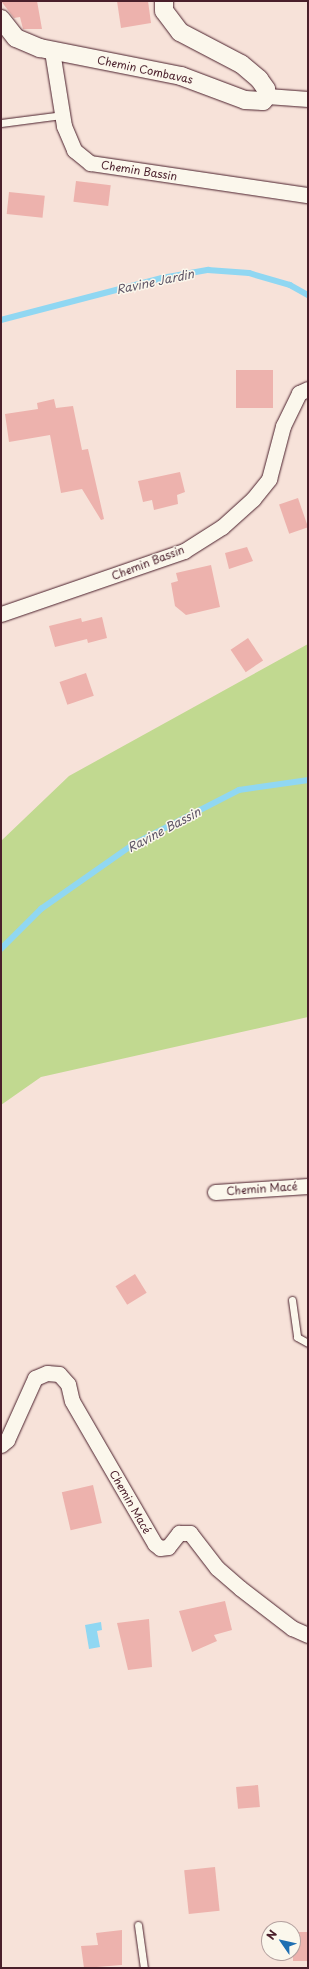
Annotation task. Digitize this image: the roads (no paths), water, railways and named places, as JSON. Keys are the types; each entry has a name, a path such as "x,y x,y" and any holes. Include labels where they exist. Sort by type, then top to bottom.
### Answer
{"street":[{"path":"164,1 164,11 180,32 240,64 259,79 266,88 267,96 308,99"},
{"name":"Chemin Combavas","path":"1,19 16,38 52,51 181,76 246,100 263,101 267,96"},
{"name":"Chemin Bassin","path":"52,51 63,116 74,150 90,163 308,195"},
{"name":"Chemin Bassin","path":"1,614 177,554 222,527 253,500 269,479 283,426 299,393 308,389"},
{"name":"Chemin Macé","path":"215,1192 308,1186"},
{"name":"Chemin Macé","path":"1,1445 7,1440 35,1378 47,1373 60,1374 68,1384 72,1402 155,1544 160,1548 168,1547 179,1533 190,1533 218,1568 240,1588 292,1628 308,1635"}],"lane":[{"path":"1,123 63,116"},
{"path":"292,1300 297,1337 308,1343"},
{"path":"138,1925 144,1968"}],"water":[{"path":"101,1622 102,1630 97,1631 100,1647 89,1649 85,1625"}],"waterway":[{"name":"Ravine Jardin","path":"1,320 162,278 208,270 249,273 290,285 308,295"},
{"name":"Ravine Bassin","path":"1,949 41,909 134,844 239,790 308,780"}]}
